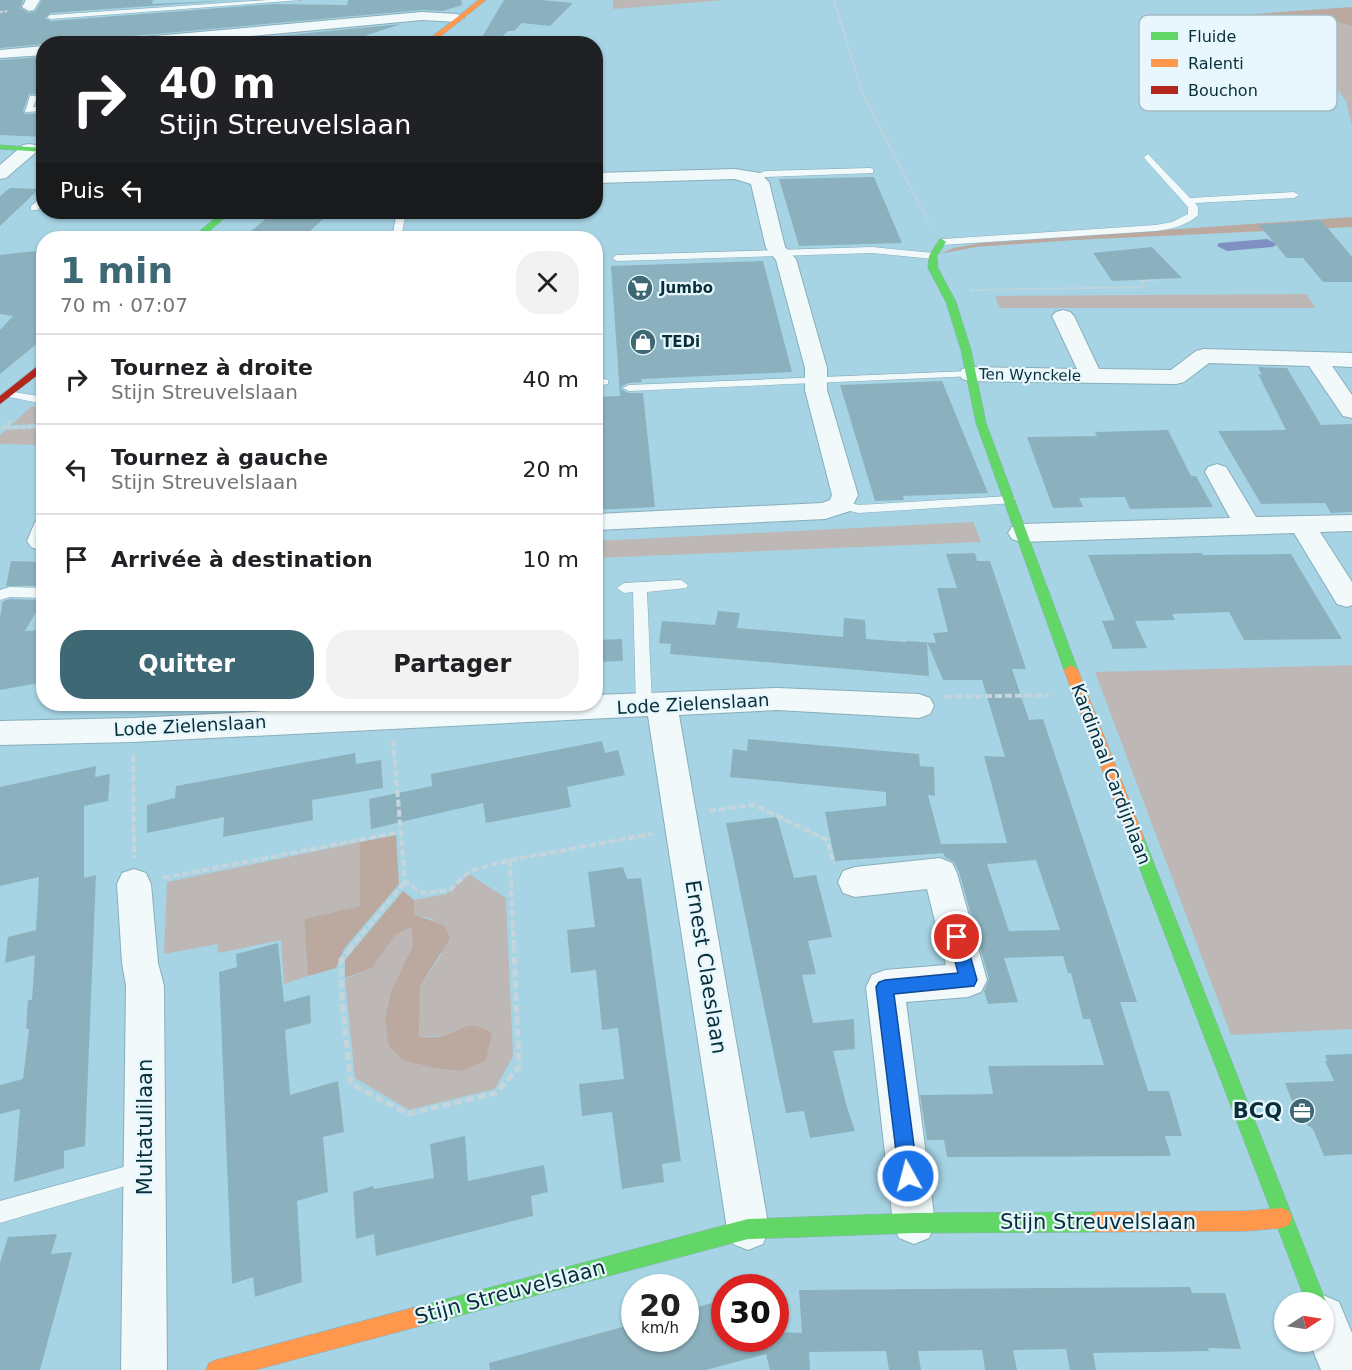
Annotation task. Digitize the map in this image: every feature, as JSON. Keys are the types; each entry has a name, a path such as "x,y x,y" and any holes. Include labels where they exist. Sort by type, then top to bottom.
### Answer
{"street":[{"path":"457,18 457,12 471,0"},
{"path":"436,36 457,18 469,13 483,0"},
{"path":"179,36 342,17 457,18"},
{"path":"0,54 36,51"},
{"path":"0,147 36,149"},
{"path":"0,174 36,149"},
{"path":"603,178 735,174 754,177 759,182 776,248 786,259 816,368 816,390 845,495 841,505 825,511 603,522"},
{"path":"204,231 219,219"},
{"path":"933,256 942,242"},
{"name":"Kardinaal Cardijnlaan","path":"933,256 933,268 945,290 966,350 981,423 1021,533 1081,696 1312,1292"},
{"name":"Ten Wynckele","path":"1063,316 1091,375"},
{"name":"Ten Wynckele","path":"970,374 1176,377 1204,356 1352,360"},
{"path":"1317,360 1351,411"},
{"path":"4,397 36,371"},
{"path":"1217,472 1248,526"},
{"path":"1021,533 1352,523"},
{"path":"1302,524 1347,597"},
{"name":"Lode Zielenslaan","path":"603,708 777,699 919,706"},
{"name":"Ernest Claeslaan","path":"653,706 682,821 748,1229"},
{"name":"Lode Zielenslaan","path":"0,734 133,730 522,711"},
{"path":"855,882 940,873 968,980 885,987 914,1222"},
{"name":"Multatulilaan","path":"134,884 140,963 145,986 144,1370"},
{"name":"Stijn Streuvelslaan","path":"216,1370 748,1229 914,1222 1246,1221 1282,1218"},
{"path":"1334,1345 1344,1370"}],"lane":[{"path":"51,16 298,0"},
{"path":"36,98 33,98 28,110 36,110"},
{"path":"942,242 1178,224 1193,214 1192,207 1148,157"},
{"path":"754,177 765,174 870,171"},
{"path":"1187,201 1294,195"},
{"path":"617,258 872,250 933,256"},
{"path":"628,388 970,374"},
{"path":"4,397 36,400"},
{"path":"841,505 859,509 1009,500"},
{"path":"624,588 681,585"},
{"path":"640,588 653,706"},
{"path":"0,595 10,592 36,593"},
{"path":"0,1212 145,1171"}],"path":[{"path":"834,0 862,92 928,224 942,242"},
{"path":"945,290 1142,287 1144,285 1141,280 1157,280"},
{"path":"2,429 36,403"},
{"path":"2,429 36,427"},
{"path":"919,706 945,698 1081,696"},
{"path":"391,716 405,882 341,960 342,1002 351,1084 408,1114 496,1093 519,1067 510,860"},
{"path":"133,730 134,884 400,832"},
{"path":"405,882 424,893 450,890 470,871 754,805 827,840 833,863 840,865 855,882"}],"shaded area":[{"path":"613,0 725,0 613,9"},
{"path":"1352,7 1352,26 1337,22 1337,15 1254,14"},
{"path":"1337,22 1352,26 1352,127 1346,101 1337,90"},
{"path":"1352,217 1352,227 1075,240 976,247 939,254 954,248 981,243"},
{"path":"1307,294 1315,308 999,308 995,296"},
{"path":"32,406 36,407 36,424 11,425"},
{"path":"36,428 36,445 0,444 0,435 6,430"},
{"path":"973,522 981,542 603,558 603,541"},
{"path":"1352,665 1352,1029 1231,1035 1095,672"},
{"path":"396,835 399,884 344,949 336,968 308,976 304,919 360,906 360,842"},
{"path":"360,842 360,906 304,919 308,976 284,984 281,940 218,953 217,944 164,954 167,882"},
{"path":"469,874 506,898 513,1056 495,1089 409,1110 355,1078 345,979 372,968 395,935 411,927 413,944 391,991 385,1019 388,1045 403,1060 461,1026 443,1036 419,1037 420,986 442,954 433,919 414,914 414,900 446,894"},
{"path":"403,891 414,900 414,914 445,926 450,939 420,986 419,1037 440,1037 467,1026 477,1026 492,1033 486,1060 461,1071 435,1068 403,1060 388,1045 385,1019 391,991 413,945 411,927 395,935 372,968 345,978 345,960"}],"water":[{"path":"1267,239 1277,244 1273,247 1227,251 1217,246 1219,243"}],"building":[{"path":"0,0 23,0 20,8 29,13 36,11 42,0 153,0 152,4 235,0 51,13 45,18 51,21 274,4 347,5 348,0 461,0 462,5 443,11 422,10 132,36 36,36 36,45 0,48"},
{"path":"504,0 573,3 550,26 522,23 514,31 508,31 503,36 483,36"},
{"path":"401,24 364,36 277,36"},
{"path":"36,58 36,94 29,94 23,111 25,114 36,113 36,137 0,135 0,60"},
{"path":"874,177 902,243 799,246 779,179"},
{"path":"10,188 36,189 36,192 0,226 0,196"},
{"path":"266,219 323,219 310,231 251,231"},
{"path":"1321,220 1352,257 1352,282 1323,282 1303,258 1287,258 1259,225"},
{"path":"1152,247 1182,278 1112,281 1093,253"},
{"path":"36,251 36,345 0,374 0,330 13,316 0,314 0,255"},
{"path":"763,261 792,372 641,379 642,382 622,386 621,389 628,393 643,393 655,507 603,510 603,397 620,396 611,266"},
{"path":"1258,367 1287,368 1321,425 1352,424 1352,512 1331,513 1325,503 1261,504 1218,431 1286,430 1258,374 1262,375"},
{"path":"942,381 988,493 903,496 904,500 875,501 840,385"},
{"path":"1168,430 1191,476 1196,476 1213,507 1130,509 1125,497 1079,498 1083,507 1053,508 1027,437 1097,436 1095,432"},
{"path":"975,553 977,561 990,561 1026,669 1012,669 1029,720 1043,719 1137,1002 1120,1002 1148,1091 1169,1091 1182,1136 1165,1136 1171,1156 947,1157 944,1140 927,1140 920,1095 993,1094 988,1066 1104,1065 1090,1019 1083,1019 1071,973 1068,973 1063,956 1004,958 1018,1002 988,1004 984,991 989,979 959,872 954,862 945,857 943,853 835,861 825,812 886,806 886,792 730,777 733,749 747,751 748,739 919,754 920,766 934,767 935,796 928,795 941,844 1007,843 984,756 1005,757 982,680 943,680 927,642 936,643 933,633 948,632 937,588 957,588 946,554","holes":["1036,860 1060,930 1009,931 987,864"]},
{"path":"1202,553 1203,555 1291,554 1342,639 1244,640 1229,612 1172,614 1175,620 1135,621 1147,648 1113,649 1102,621 1115,620 1088,555"},
{"path":"11,561 36,562 36,586 6,586"},
{"path":"36,600 36,612 25,631 36,630 36,683 0,690 0,617 3,601"},
{"path":"718,611 740,613 737,628 843,637 844,618 865,620 866,639 927,642 929,676 670,654 671,644 659,643 662,621 715,625"},
{"path":"622,639 623,661 603,662 603,640"},
{"path":"602,741 605,753 618,750 625,775 567,787 571,807 486,823 483,803 371,829 369,799 432,786 431,774"},
{"path":"355,753 356,764 381,760 383,788 312,800 313,820 223,837 224,817 147,833 147,805 175,798 176,786"},
{"path":"96,766 95,777 110,774 108,801 84,806 84,878 96,875 85,1146 64,1151 64,1168 14,1182 20,1109 0,1114 0,1085 23,1079 29,1029 26,1029 28,1000 32,1000 35,955 5,963 8,937 36,930 39,877 0,886 0,787"},
{"path":"777,817 794,878 816,875 832,937 808,941 816,974 802,975 813,1023 854,1019 855,1049 833,1051 855,1131 810,1138 804,1111 786,1113 726,823"},
{"path":"623,867 627,879 641,878 681,1161 662,1164 664,1182 622,1189 612,1112 582,1116 579,1084 624,1079 618,1028 602,1030 596,970 571,973 567,930 595,927 588,872"},
{"path":"278,943 284,1002 310,995 311,1023 285,1030 290,1095 338,1081 344,1132 323,1137 328,1192 297,1201 302,1282 255,1297 253,1277 232,1284 219,972 237,967 236,954"},
{"path":"1352,1054 1352,1154 1324,1156 1313,1129 1299,1119 1285,1083 1334,1081 1325,1061 1327,1061 1325,1055"},
{"path":"465,1136 468,1181 544,1165 548,1192 531,1196 533,1216 376,1256 374,1234 356,1239 353,1192 373,1186 374,1189 434,1178 430,1144"},
{"path":"57,1234 51,1254 72,1252 40,1370 0,1370 0,1263 8,1237"},
{"path":"1190,1287 1192,1293 1225,1293 1241,1349 1208,1348 1209,1351 1093,1353 1096,1370 1070,1370 1066,1349 1013,1350 1017,1370 985,1370 982,1350 918,1351 921,1370 889,1370 886,1351 809,1352 810,1370 770,1370 766,1354 706,1370 490,1370 489,1363 621,1327 621,1352 699,1352 699,1307 711,1303 711,1352 789,1352 789,1332 802,1333 799,1290"}],"traffic: fast":[{"path":"0,147 36,149"},
{"path":"205,231 219,219"},
{"path":"942,242 933,256 933,268 951,302 966,350 981,423 1071,670"},
{"path":"1136,838 1312,1292"},
{"path":"420,1316 748,1229 914,1223 1097,1222"}],"traffic: slow":[{"path":"436,36 483,0"},
{"path":"1071,670 1136,838"},
{"path":"1097,1222 1246,1221 1282,1218"},
{"path":"216,1370 420,1316"}],"traffic: jam":[{"path":"0,401 36,371"}],"place":[{"name":"Jumbo","path":"640,288"},
{"name":"TEDi","path":"643,342"},
{"name":"BCQ","path":"1302,1111"}],"route":[{"path":"908,1176 885,987 968,980 957,937"}]}
